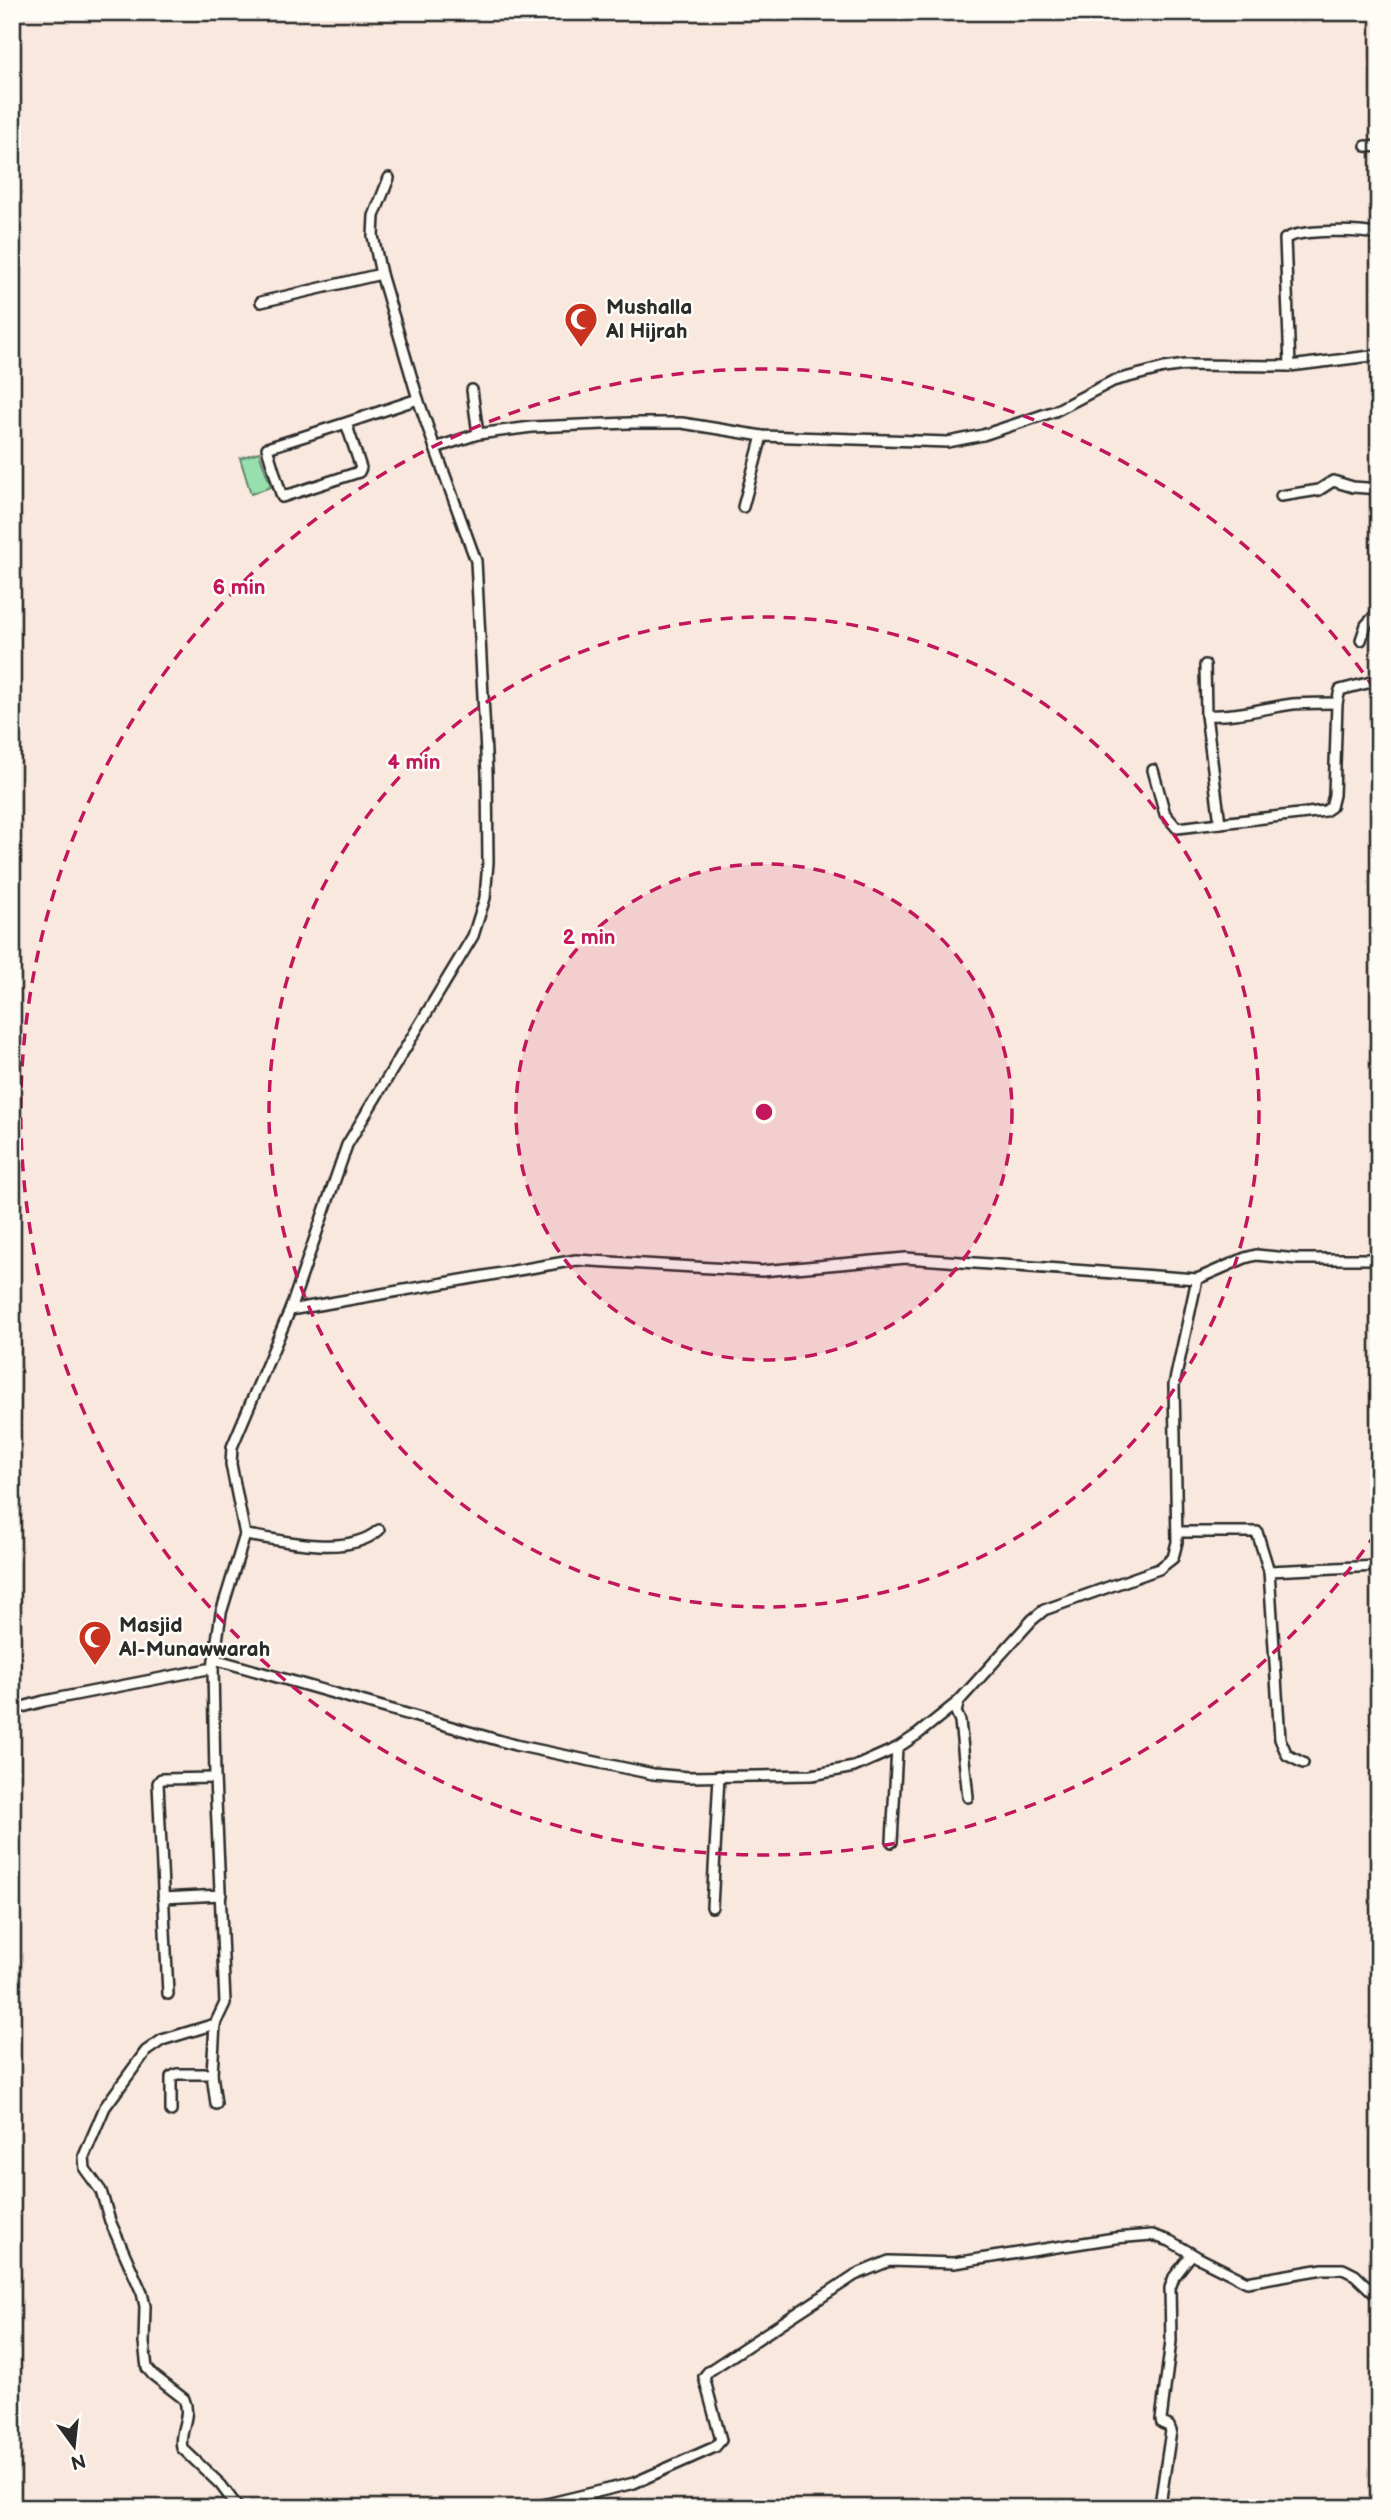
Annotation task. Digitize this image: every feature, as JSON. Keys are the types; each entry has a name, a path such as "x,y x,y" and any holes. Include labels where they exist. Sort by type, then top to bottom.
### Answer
{"street":[{"path":"1366,146 1379,147"},
{"path":"216,2104 212,2074 215,2024 226,1996 215,1778 214,1664 221,1613 245,1535 230,1454 290,1310 352,1136 473,936 485,898 488,862 487,773 476,561 418,399 381,274 373,224 377,206 389,178"},
{"path":"1290,366 1285,239 1297,234 1362,232 1379,235"},
{"path":"261,302 381,274"},
{"path":"436,448 478,434 555,425 682,423 762,436 930,443 966,440 1055,411 1113,381 1164,368 1185,365 1290,366 1379,355"},
{"path":"472,390 478,434"},
{"path":"346,423 361,468 359,472 282,497 267,448 418,399"},
{"path":"743,507 762,436"},
{"path":"1281,496 1319,490 1333,481 1353,487 1379,489"},
{"path":"1361,640 1366,625 1379,611"},
{"path":"1205,664 1206,716 1220,823"},
{"path":"1153,770 1165,814 1177,828 1325,811 1331,807 1334,783 1337,703 1340,690 1379,680"},
{"path":"1206,716 1229,716 1244,711 1296,704 1337,703"},
{"path":"290,1310 576,1260 762,1272 906,1258 1197,1279 1256,1255 1297,1259 1379,1259"},
{"path":"12,1710 214,1664 550,1754 653,1774 812,1775 853,1766 897,1748 959,1701 1040,1614 1051,1606 1159,1569 1173,1558 1178,1532 1174,1385 1197,1279"},
{"path":"245,1535 340,1545 363,1540 379,1530"},
{"path":"1178,1532 1257,1532 1269,1571 1280,1739 1287,1755 1303,1763"},
{"path":"1269,1571 1379,1566"},
{"path":"959,1701 957,1712 968,1797"},
{"path":"892,1842 897,1748"},
{"path":"712,1907 719,1776"},
{"path":"168,1994 159,1781 215,1778"},
{"path":"163,1898 221,1895"},
{"path":"215,2024 162,2040 146,2051 105,2107 84,2156 85,2169 101,2191 110,2221 142,2293 145,2306 146,2363 150,2371 184,2399 187,2405 182,2448 221,2485 238,2508"},
{"path":"171,2111 171,2077 177,2074 212,2074"},
{"path":"530,2508 634,2483 715,2447 721,2440 704,2377 709,2371 855,2275 882,2262 954,2263 1115,2238 1152,2235 1170,2241 1252,2282 1323,2269 1343,2269 1355,2274 1379,2298"},
{"path":"1161,2498 1171,2431 1161,2420 1171,2341 1170,2288 1174,2277 1192,2254"}],"green space":[{"path":"259,452 271,487 251,494 240,458"}],"place":[{"name":"Mushalla Al Hijrah","path":"581,349"},
{"name":"Masjid Al-Munawwarah","path":"95,1667"}]}
